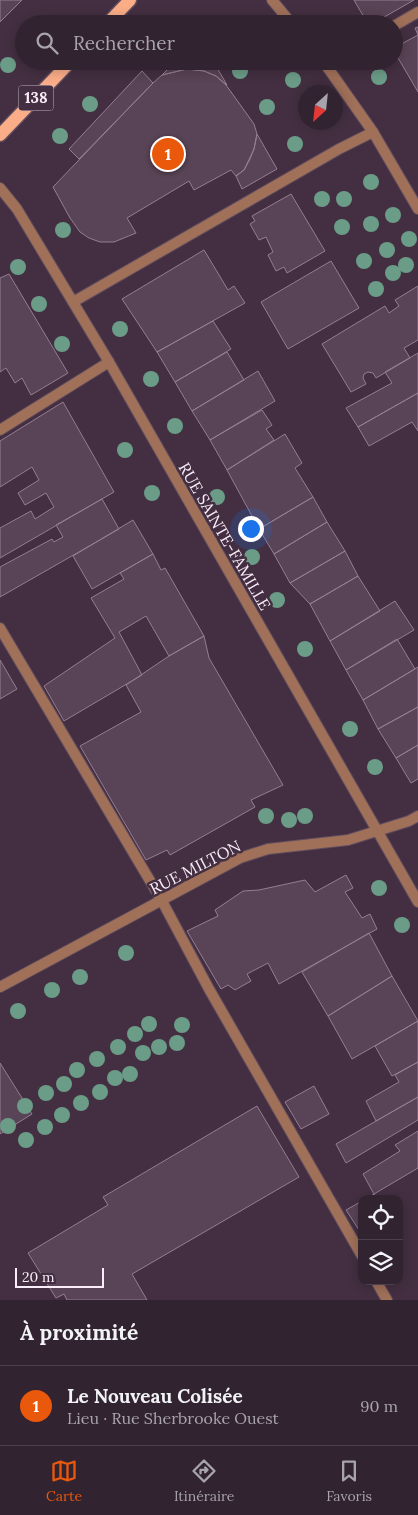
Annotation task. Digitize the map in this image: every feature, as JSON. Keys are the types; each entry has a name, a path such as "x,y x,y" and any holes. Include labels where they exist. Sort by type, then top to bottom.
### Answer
{"main road":[{"path":"116,15 130,0"},
{"name":"138","path":"0,135 62,70"}],"street":[{"path":"272,0 284,15"},
{"path":"403,21 418,12"},
{"path":"330,70 373,132 418,209"},
{"path":"73,302 339,149 373,132"},
{"name":"RUE SAINTE-FAMILLE","path":"0,188 17,210 109,362 418,902"},
{"path":"0,430 109,362"},
{"path":"0,628 162,901 209,989 358,1249"},
{"name":"RUE MILTON","path":"1,983 162,901 240,858 268,849 348,840 377,832 418,816"},
{"path":"378,1285 387,1300"}],"building":[{"path":"0,0 22,0 0,22"},
{"path":"354,0 414,0 388,15 363,15"},
{"path":"418,35 418,92 403,66 403,43"},
{"path":"167,70 183,70 162,75"},
{"path":"183,70 196,70 216,76 226,85 254,124 257,134 254,149 244,170 236,176 231,170 194,190 189,181 127,218 136,233 114,242 100,242 89,238 80,232 70,218 53,187 162,75"},
{"path":"196,70 218,70 227,85 216,76"},
{"path":"142,71 153,83 79,159 69,149"},
{"path":"257,134 277,169 242,189 236,176 244,170 250,159"},
{"path":"291,194 325,251 287,273 284,267 276,271 268,255 273,252 266,237 259,240 250,224 255,221 252,216"},
{"path":"204,250 228,290 234,286 245,303 157,352 122,299"},
{"path":"331,261 359,308 288,349 261,302"},
{"path":"9,274 68,373 31,395 22,378 15,383 6,368 0,372 0,278"},
{"path":"418,286 418,340 404,348 410,358 376,378 373,373 368,372 364,374 363,378 366,384 351,392 322,344 385,306 389,313 399,306 395,300"},
{"path":"213,321 231,349 175,382 157,352"},
{"path":"227,352 244,380 192,411 175,382"},
{"path":"418,353 418,393 358,427 346,408 392,383 385,372"},
{"path":"258,371 275,401 210,440 192,411"},
{"path":"418,393 418,431 412,422 369,446 358,427"},
{"path":"63,402 114,492 0,558 0,528 31,511 35,519 54,507 46,493 25,505 18,493 39,480 32,467 0,487 0,441"},
{"path":"262,410 272,425 266,429 274,440 227,470 210,440"},
{"path":"285,434 302,463 295,468 313,497 259,529 227,470"},
{"path":"313,497 327,522 274,554 259,529"},
{"path":"102,499 119,529 0,597 0,567 52,539 54,542 63,537 56,525"},
{"path":"133,520 153,554 92,589 73,556"},
{"path":"327,522 345,551 290,583 274,554"},
{"path":"345,551 358,576 310,604 290,583"},
{"path":"153,554 161,570 165,568 204,636 169,656 146,616 119,632 142,675 64,721 44,686 115,638 91,598 124,579 120,573"},
{"path":"358,576 380,611 330,641 310,604"},
{"path":"395,601 414,630 346,670 330,641"},
{"path":"204,636 209,658 283,785 251,800 255,807 170,855 167,850 146,860 80,746 141,712 126,685 169,656"},
{"path":"397,639 415,669 363,700 346,670"},
{"path":"0,660 17,689 0,699"},
{"path":"418,667 418,707 378,729 363,700"},
{"path":"418,707 418,745 396,758 378,729"},
{"path":"418,745 418,779 411,783 396,758"},
{"path":"346,875 353,888 345,892 362,918 370,914 377,929 279,984 268,963 247,974 251,981 235,990 228,985 221,989 187,931 218,916 215,910 243,891 259,890 305,880 315,892"},
{"path":"369,933 392,976 328,1016 302,972"},
{"path":"392,976 418,1021 352,1059 328,1016"},
{"path":"418,1021 418,1062 392,1076 375,1046"},
{"path":"418,1062 418,1097 376,1121 366,1101 399,1082 395,1075"},
{"path":"0,1063 32,1114 0,1134"},
{"path":"314,1086 329,1114 301,1129 285,1102"},
{"path":"418,1097 418,1120 346,1163 336,1144"},
{"path":"257,1106 299,1177 132,1274 147,1300 67,1300 64,1294 56,1298 28,1253 108,1205 103,1197"},
{"path":"418,1131 418,1168 374,1194 363,1174 400,1151 395,1145"},
{"path":"358,1203 358,1228 346,1210"}],"place":[{"name":"Le Nouveau Colisée","path":"168,154"}]}
